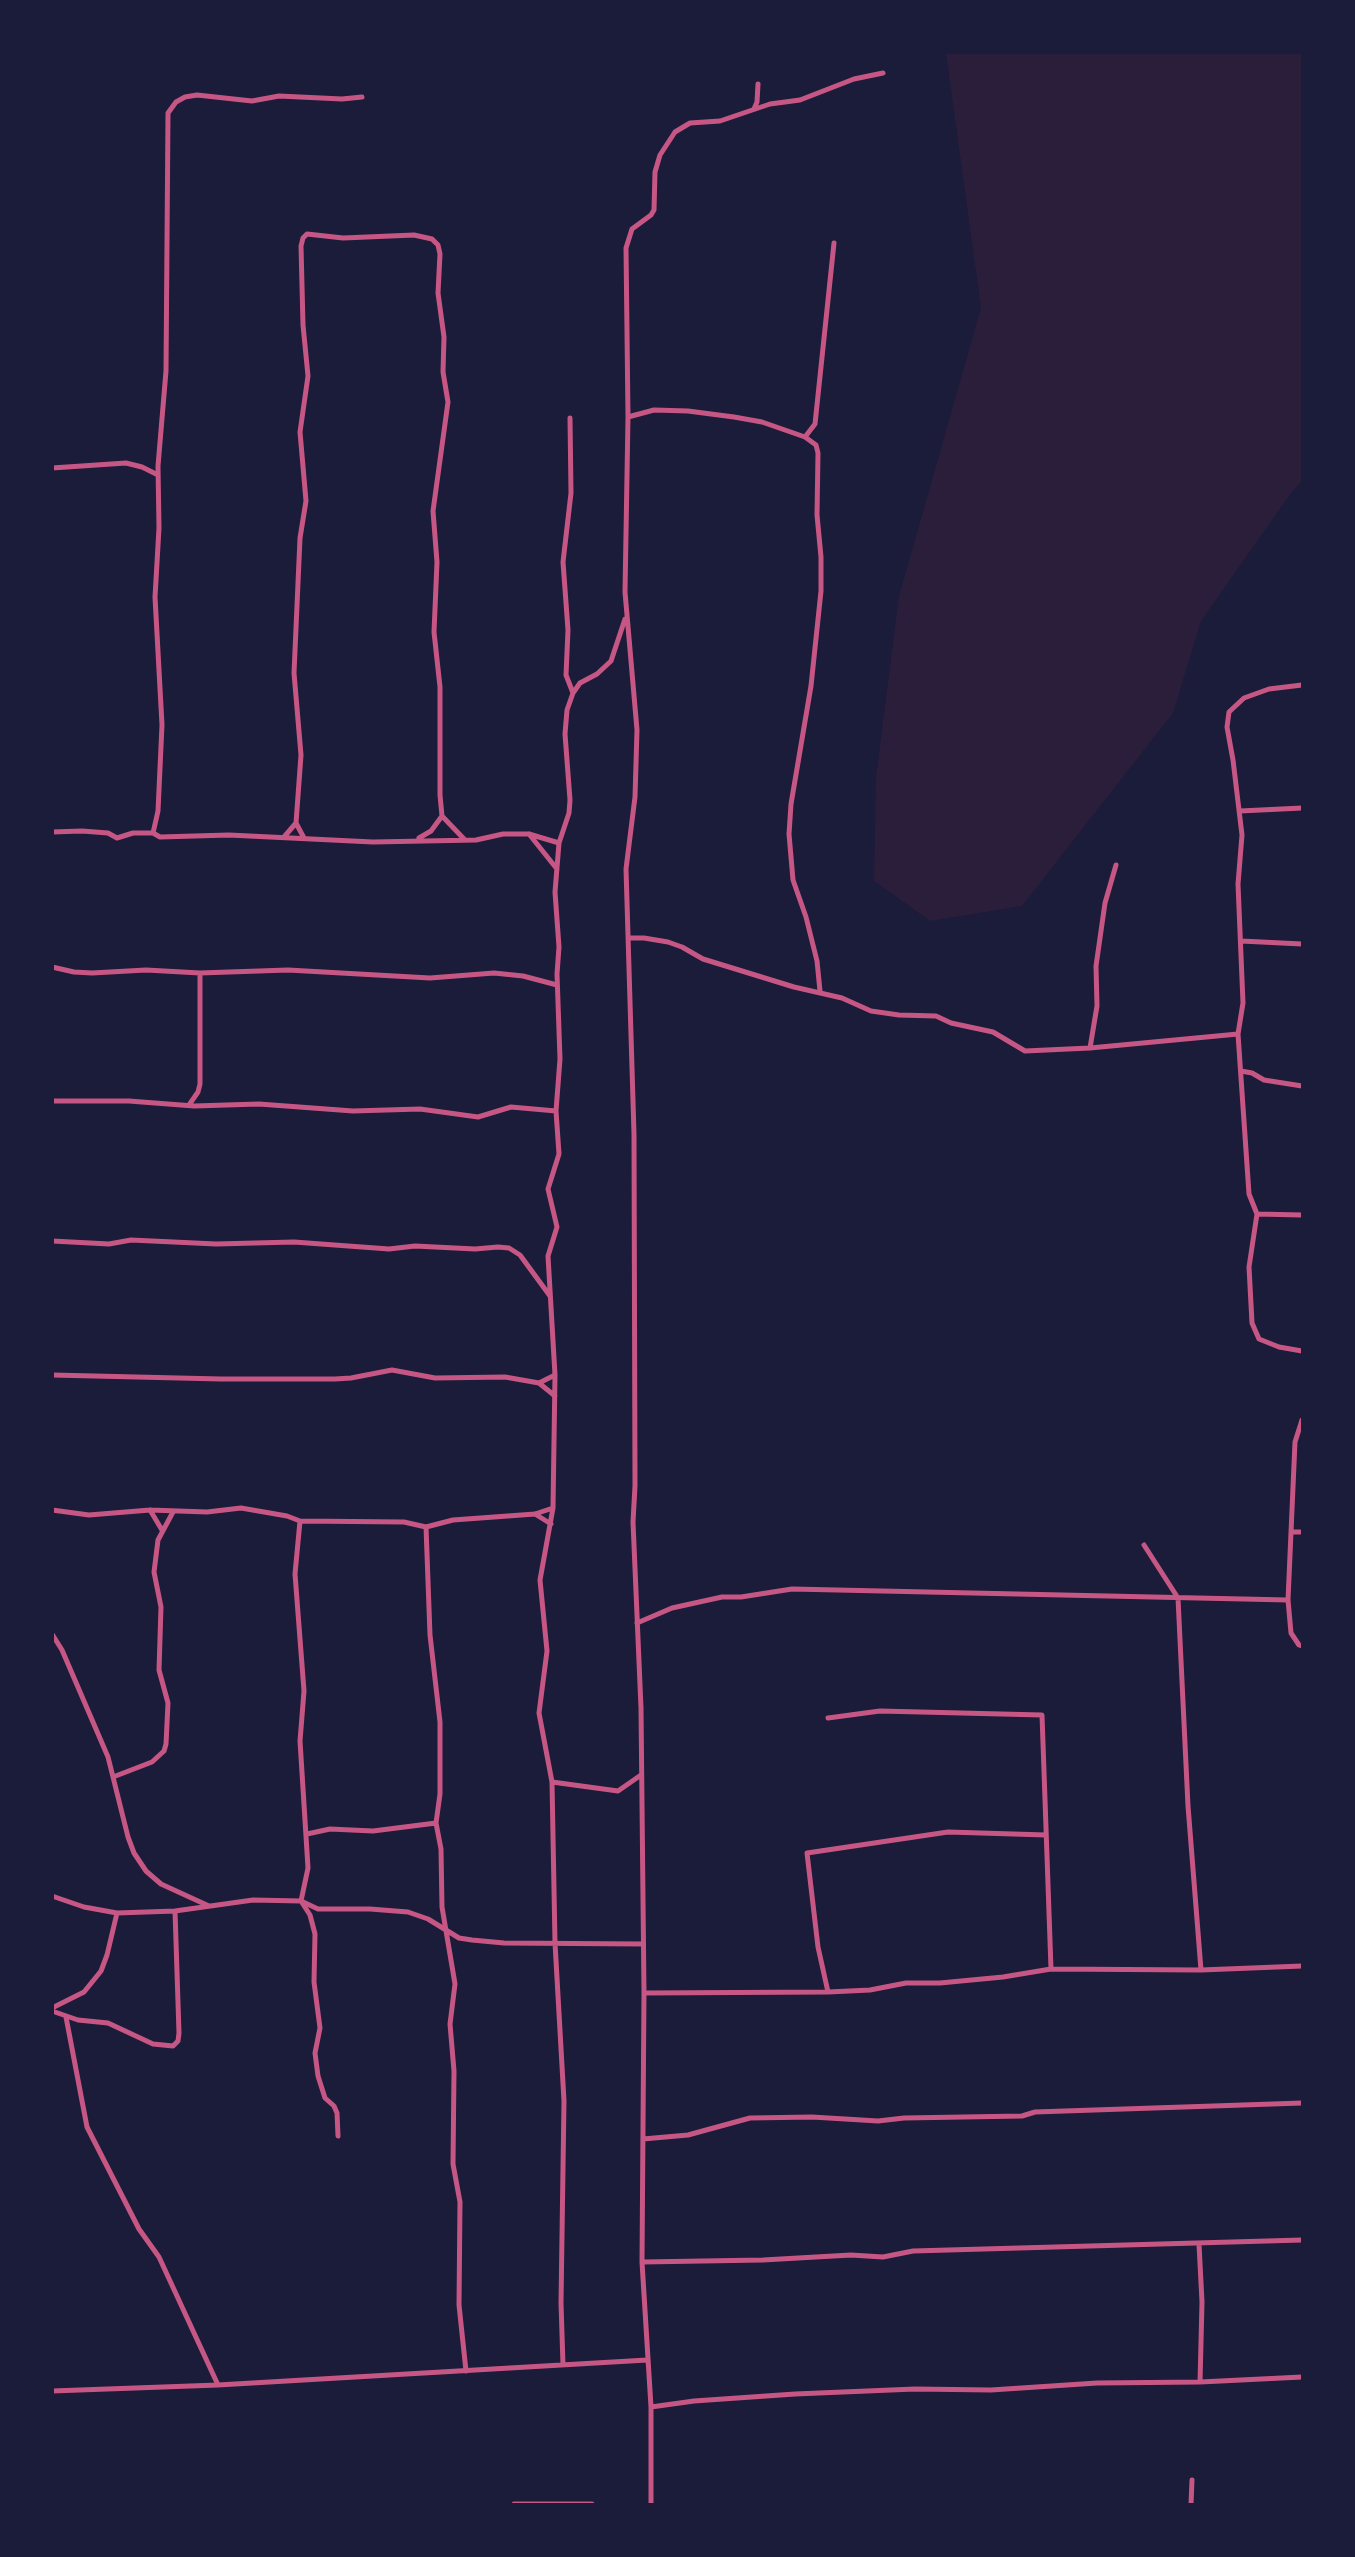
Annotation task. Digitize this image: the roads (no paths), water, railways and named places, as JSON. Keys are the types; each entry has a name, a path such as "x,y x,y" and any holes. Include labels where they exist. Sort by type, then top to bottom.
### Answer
{"street":[{"path":"651,2504 651,2407 642,2262 644,1993 633,1522 634,1134 626,869 635,797 637,730 626,616 626,248 632,229 654,210 655,172 660,155 675,132 690,124 720,121 754,109 800,100 829,86 883,73"},
{"path":"754,109 758,84"},
{"path":"153,833 158,811 162,725 155,597 159,527 158,475 166,371 166,124 170,107 185,97 197,95 252,101 279,96 342,99 362,97"},
{"path":"304,838 296,823 300,755 293,673 300,538 306,501 300,432 308,376 303,325 301,246 307,234 343,238 425,236 432,239 440,254 438,293 444,337 443,372 448,412 433,510 437,562 434,632 440,687 439,764 442,816 431,831 416,839"},
{"path":"805,437 814,424 834,243"},
{"path":"628,417 654,410 688,411 762,422 805,437 816,446 821,591 811,686 791,804 789,834 793,880 817,961 820,991"},
{"path":"570,418 571,493 563,562 568,630 566,675 573,693"},
{"path":"52,468 126,463 158,475"},
{"path":"563,2365 561,2303 564,2101 555,1943 552,1782 539,1713 547,1651 540,1580 553,1508 555,1375 548,1256 557,1227 548,1189 559,1154 556,1111 560,1030 557,985 559,947 555,901 559,843 569,813 570,800 565,734 567,710 580,683 611,662 626,616"},
{"path":"617,640 630,646"},
{"path":"1303,685 1282,686 1258,692 1237,703 1229,712 1227,727 1242,835 1238,884 1243,1003 1238,1034 1248,1194 1257,1214 1250,1267 1252,1323 1259,1339 1279,1348 1303,1351"},
{"path":"1240,811 1303,808"},
{"path":"442,816 465,840"},
{"path":"284,837 296,823"},
{"path":"52,832 107,833 117,838 133,833 153,833 160,837 284,837 373,842 465,840 503,834 529,834 559,843"},
{"path":"529,834 557,869"},
{"path":"1090,1048 1097,1006 1097,965 1105,903 1116,865"},
{"path":"629,938 668,942 703,959 794,987 820,991 878,1012 899,1016 936,1016 962,1026 993,1032 1025,1051 1090,1048 1238,1034"},
{"path":"1241,941 1303,944"},
{"path":"52,967 92,973 288,970 429,978 494,973 523,976 557,985"},
{"path":"189,1105 200,1084 200,973"},
{"path":"1241,1071 1252,1073 1264,1080 1303,1086"},
{"path":"52,1101 259,1104 353,1111 420,1109 478,1117 511,1107 556,1111"},
{"path":"1257,1214 1303,1215"},
{"path":"52,1241 109,1244 131,1240 216,1244 294,1241 388,1249 415,1246 509,1248 520,1255 551,1297"},
{"path":"52,1375 221,1379 351,1378 392,1370 435,1378 505,1377 539,1382 555,1375"},
{"path":"539,1382 555,1396"},
{"path":"1303,1420 1295,1442 1288,1600 1291,1633 1299,1645 1303,1646"},
{"path":"52,1510 89,1515 150,1510 207,1512 241,1508 300,1521 404,1522 426,1527 468,1518 535,1514 553,1508"},
{"path":"150,1510 162,1530"},
{"path":"113,1777 152,1762 164,1751 166,1744 168,1703 159,1670 160,1607 154,1572 162,1530 173,1512"},
{"path":"535,1514 551,1524"},
{"path":"300,1521 295,1574 304,1691 300,1741 308,1868 300,1901 310,1915 316,1934 314,1982 320,2028 315,2053 325,2098 337,2113 338,2136"},
{"path":"426,1527 430,1635 440,1722 440,1794 436,1823 441,1849 442,1907 455,1984 450,2024 454,2071 453,2164 460,2202 459,2305 466,2371"},
{"path":"1291,1532 1303,1532"},
{"path":"1144,1545 1178,1598 1188,1806 1201,1970"},
{"path":"637,1623 672,1608 722,1597 741,1597 792,1589 1288,1600"},
{"path":"52,1634 62,1650 100,1737 128,1836 146,1871 161,1884 209,1906"},
{"path":"828,1718 880,1711 1042,1715 1051,1969"},
{"path":"552,1782 618,1791 641,1775"},
{"path":"307,1834 330,1829 390,1830 436,1823"},
{"path":"828,1992 818,1947 807,1853 948,1832 1046,1835"},
{"path":"52,1896 84,1907 117,1913 175,1912 253,1900 300,1901 318,1909 408,1912 428,1919 459,1938 483,1941 643,1944"},
{"path":"52,2010 66,2017 108,2023 160,2046 173,2046 178,2041 175,1912"},
{"path":"52,2010 84,1992 101,1971 117,1913"},
{"path":"644,1993 870,1990 906,1983 953,1982 1051,1969 1201,1970 1303,1966"},
{"path":"66,2017 87,2127 139,2229 159,2257 218,2385"},
{"path":"643,2139 688,2135 750,2119 812,2117 878,2121 1022,2116 1035,2112 1303,2103"},
{"path":"642,2262 851,2255 883,2257 913,2251 1303,2240"},
{"path":"1199,2244 1202,2302 1200,2382"},
{"path":"52,2391 218,2385 647,2360"},
{"path":"651,2407 795,2393 915,2389 990,2390 1303,2377"},
{"path":"1191,2504 1192,2480"},
{"path":"514,2504 592,2504"}]}
